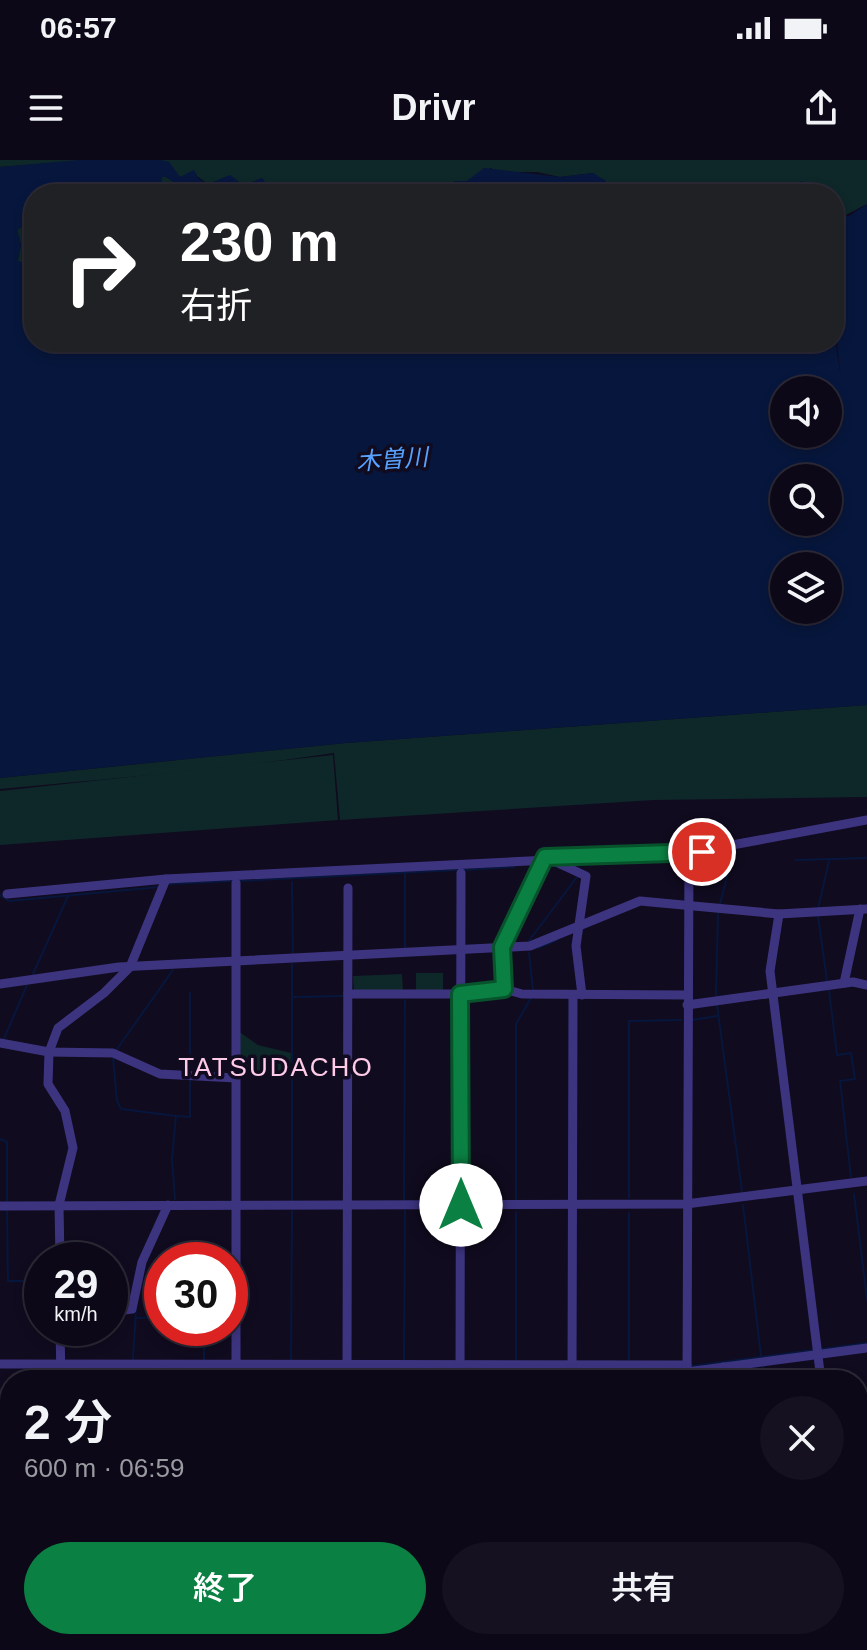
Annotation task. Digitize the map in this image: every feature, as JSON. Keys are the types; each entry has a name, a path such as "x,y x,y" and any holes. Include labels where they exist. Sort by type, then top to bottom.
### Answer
{"street":[{"path":"7,894 166,879 545,857 689,853 867,820"},
{"path":"687,1370 689,853"},
{"path":"545,857 586,876 576,946 578,995 572,1370"},
{"path":"504,989 502,947 545,857"},
{"path":"460,1370 461,873"},
{"path":"60,1242 59,1205 73,1148 65,1111 48,1084 49,1052 58,1028 104,993 130,967 166,879"},
{"path":"236,883 236,1370"},
{"path":"347,1370 348,888"},
{"path":"0,984 130,967 235,959 530,946 634,902 687,904 778,916 862,911 844,983"},
{"path":"778,916 770,971 772,993 820,1370"},
{"path":"348,994 460,994 504,989 522,994 687,1000 844,983 867,985"},
{"path":"0,1043 49,1052 113,1053 160,1074 236,1078"},
{"path":"0,1206 686,1204 867,1181"},
{"path":"128,1310 132,1309 142,1262 168,1205"},
{"path":"60,1346 61,1370"},
{"path":"701,1370 818,1351 867,1348"},
{"path":"0,1364 347,1365 441,1370"},
{"path":"157,1365 157,1370"}],"green space":[{"path":"0,160 92,160 0,167"},
{"path":"161,160 867,160 867,204 844,216 844,184 607,184 593,173 560,177 537,172 496,172 491,168 467,181 455,181 452,184 266,184 262,179 243,184 227,179 208,184 194,174 180,177"},
{"path":"162,177 180,184 129,184"},
{"path":"24,225 24,264 17,263 21,245 17,230"},
{"path":"867,705 867,797 654,800 340,820 334,753 227,768 0,789 0,778 346,743"},
{"path":"333,755 338,820 0,845 0,791"},
{"path":"416,973 443,973 443,992 416,992"},
{"path":"402,974 403,991 354,991 353,976"},
{"path":"238,1031 258,1045 291,1053 290,1073 238,1073"}],"water":[{"name":"木曽川","path":"79,160 161,160 169,162 180,177 194,170 199,179 208,184 177,184 162,177 162,184 24,184 24,225 17,230 21,245 17,261 24,263 24,352 837,352 841,376 770,376 770,448 842,448 842,376 838,352 844,352 844,215 849,216 867,204 867,705 346,743 0,778 0,167"},
{"path":"484,168 560,177 593,173 606,181 605,184 452,184 455,181 467,181"},
{"path":"230,175 242,184 208,184"},
{"path":"262,178 266,184 246,184"},
{"path":"867,1342 867,1345 692,1368 692,1365"},
{"path":"406,1368 684,1370 409,1370"}],"waterway":[{"path":"796,860 867,858"},
{"path":"620,860 683,859"},
{"path":"720,904 731,861"},
{"path":"818,909 829,861"},
{"path":"464,870 514,867"},
{"path":"240,881 457,870"},
{"path":"405,873 405,950"},
{"path":"528,942 577,877"},
{"path":"169,884 234,881"},
{"path":"292,882 293,953"},
{"path":"0,895 9,901 159,887"},
{"path":"33,974 68,896"},
{"path":"716,995 718,914"},
{"path":"818,916 827,981"},
{"path":"538,948 557,940"},
{"path":"529,953 533,990"},
{"path":"292,964 292,1200"},
{"path":"117,1049 173,970"},
{"path":"3,1041 27,985"},
{"path":"829,990 837,1055 851,1053 855,1079 840,1081 851,1177"},
{"path":"190,992 190,1071"},
{"path":"294,997 343,996"},
{"path":"516,1200 516,1024 531,998"},
{"path":"404,1201 405,1000"},
{"path":"717,1005 742,1191"},
{"path":"692,1020 717,1016"},
{"path":"629,1198 629,1021 681,1020"},
{"path":"113,1058 117,1101 121,1109 176,1116 172,1159 175,1199"},
{"path":"178,1116 190,1117 190,1080"},
{"path":"0,1139 7,1142 7,1201"},
{"path":"854,1194 867,1299"},
{"path":"743,1205 761,1356"},
{"path":"7,1211 8,1281 24,1281"},
{"path":"291,1361 292,1211"},
{"path":"404,1361 405,1211"},
{"path":"516,1212 516,1363"},
{"path":"629,1213 629,1360"},
{"path":"133,1359 136,1310"},
{"path":"136,1318 144,1318"},
{"path":"204,1346 204,1360"},
{"path":"763,1365 764,1370"}],"district":[{"name":"TATSUDACHO","path":"276,1067"}],"route":[{"path":"461,1205 460,994 504,989 502,947 545,857 702,852"}]}
